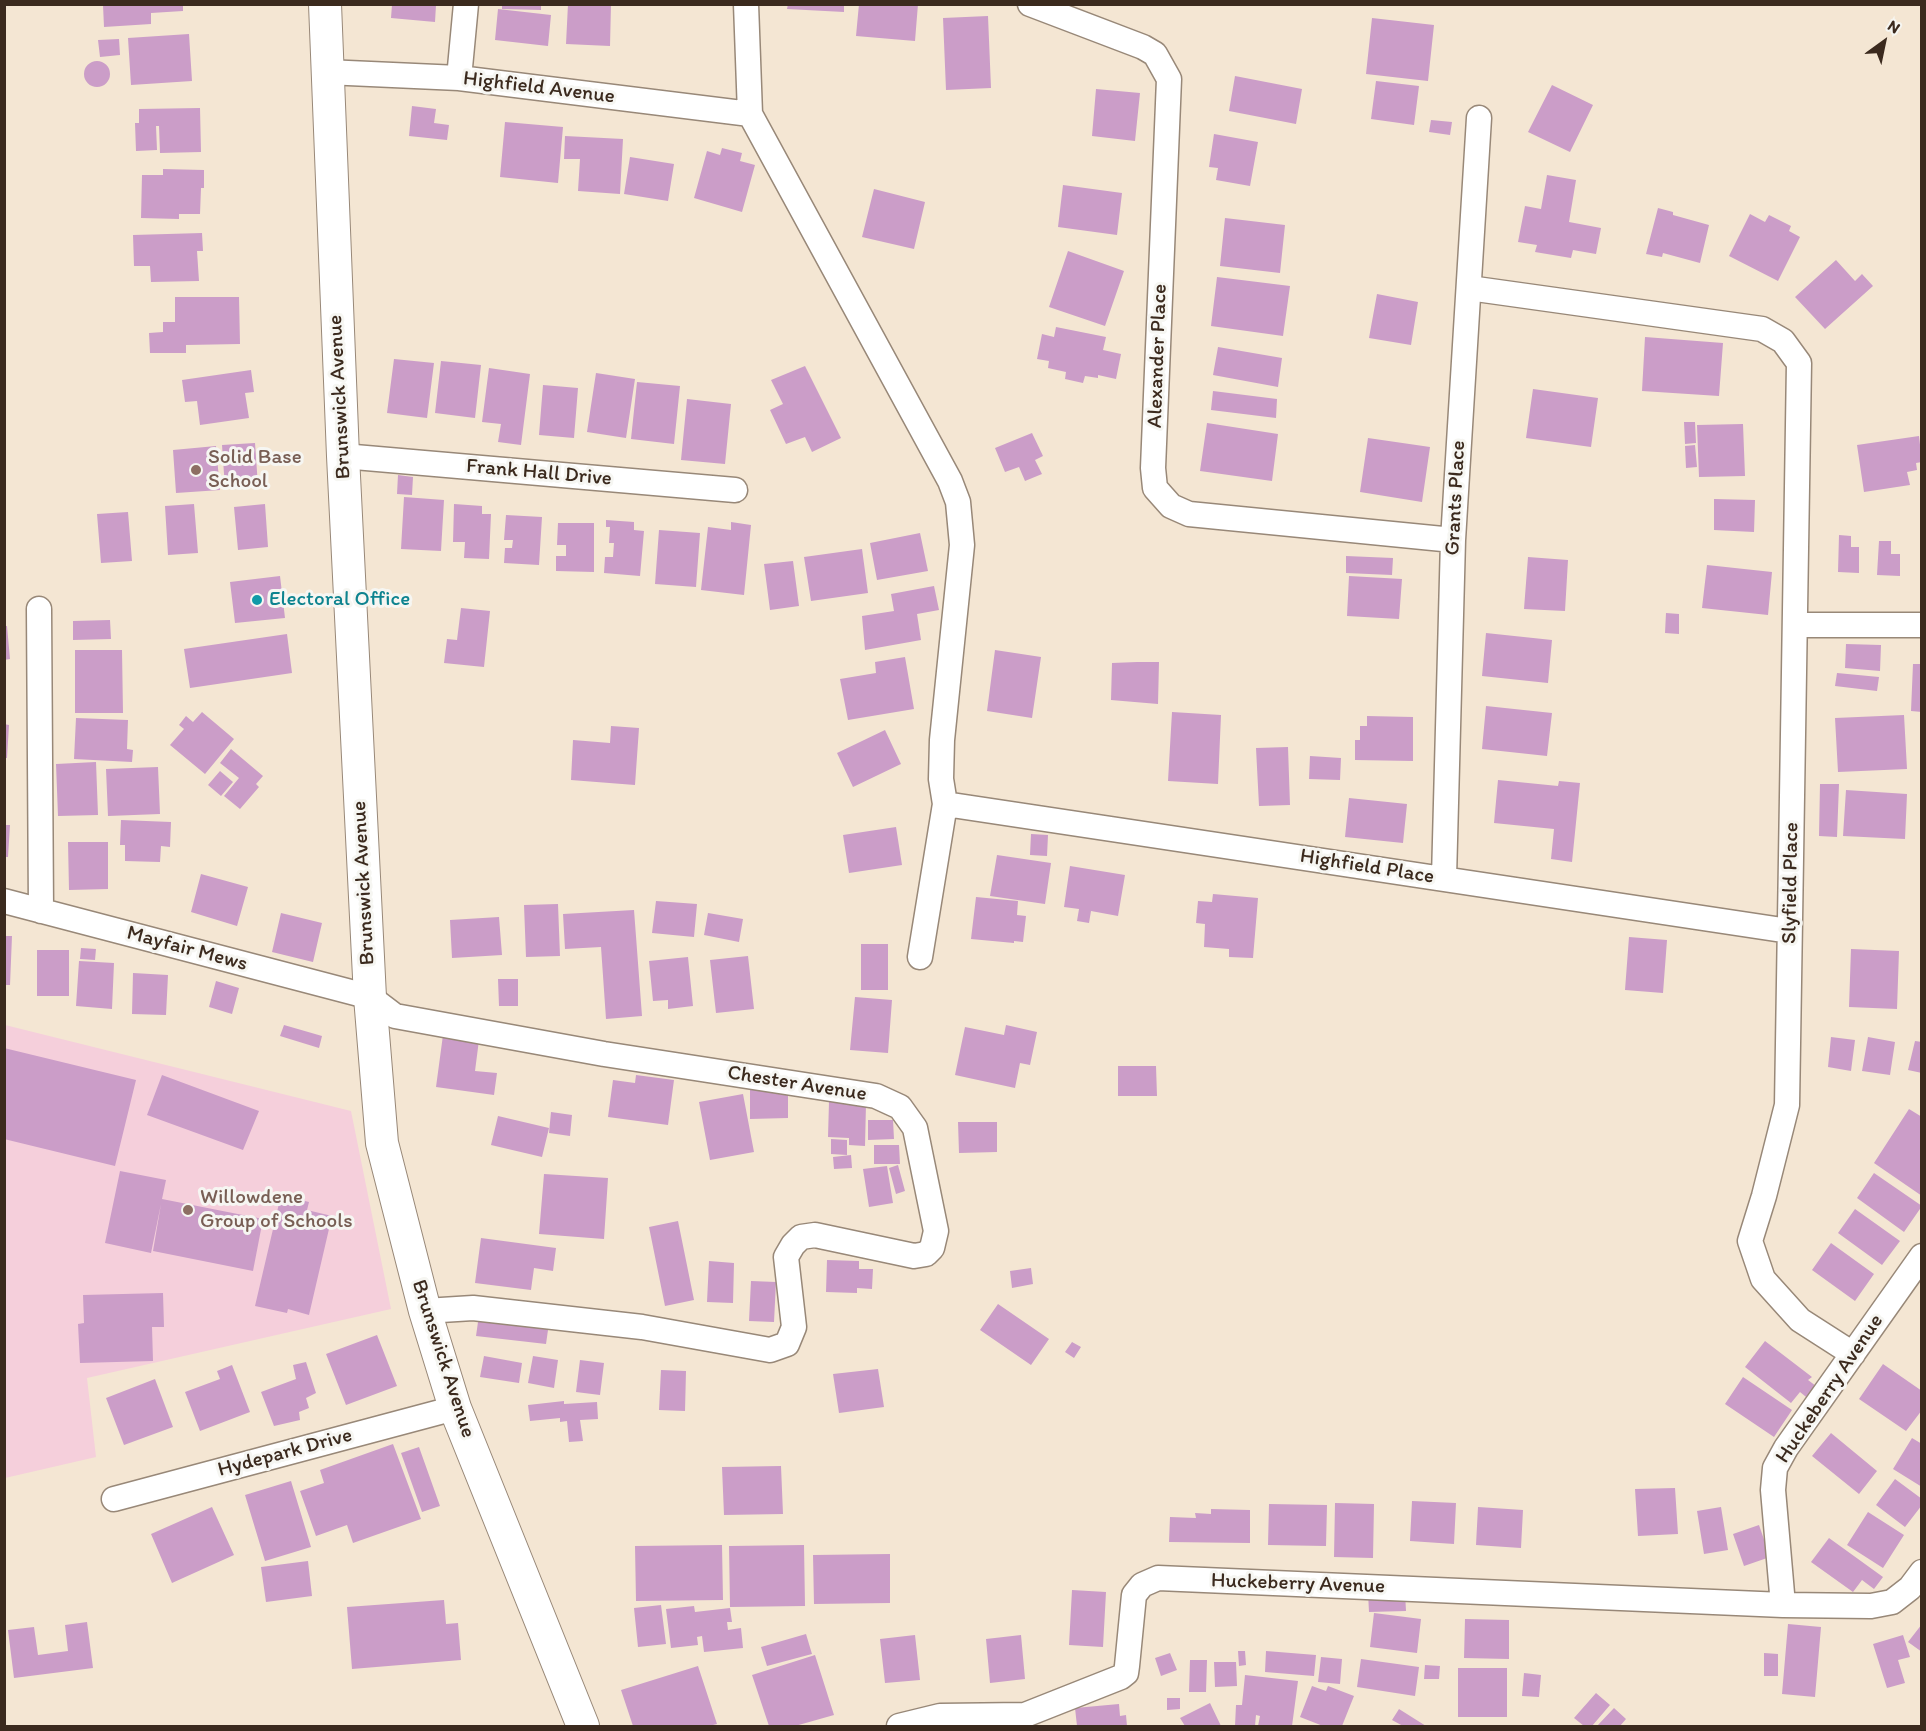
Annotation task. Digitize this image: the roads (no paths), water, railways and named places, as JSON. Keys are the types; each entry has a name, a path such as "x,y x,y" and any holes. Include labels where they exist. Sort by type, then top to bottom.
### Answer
{"main road":[{"name":"Brunswick Avenue","path":"325,4 343,456 370,997 382,1143 425,1311 455,1408 583,1726"}],"street":[{"path":"459,78 466,4"},
{"path":"746,4 750,114 950,482 958,502 962,545 942,750 941,780 945,804 920,957"},
{"name":"Alexander Place","path":"1030,4 1143,47 1155,54 1162,63 1168,79 1153,468 1155,488 1171,506 1189,514 1453,540"},
{"name":"Highfield Avenue","path":"326,72 459,78 750,114"},
{"name":"Grants Place","path":"1444,878 1453,540 1479,118"},
{"name":"Slyfield Place","path":"1468,288 1762,329 1783,341 1799,363 1787,1105 1750,1241 1763,1279 1800,1320 1852,1354"},
{"name":"Frank Hall Drive","path":"343,456 735,490"},
{"path":"39,609 40,911"},
{"path":"1796,625 1922,626"},
{"name":"Highfield Place","path":"945,804 1790,931"},
{"name":"Mayfair Mews","path":"4,901 370,997"},
{"name":"Chester Avenue","path":"370,997 395,1016 604,1054 876,1096 900,1107 915,1128 936,1231 932,1248 926,1254 914,1256 815,1235 801,1237 786,1257 794,1327 787,1344 770,1350 642,1327 484,1309 425,1311"},
{"name":"Huckeberry Avenue","path":"1783,1605 1773,1490 1775,1468 1786,1448 1922,1256"},
{"name":"Hydepark Drive","path":"114,1498 455,1408"},
{"name":"Huckeberry Avenue","path":"898,1726 940,1716 1025,1716 1121,1677 1126,1673 1134,1595 1142,1585 1158,1578 1783,1605 1871,1606 1892,1602 1910,1588 1922,1572"}],"place":[{"name":"Solid Base School","path":"196,470"},
{"name":"Electoral Office","path":"257,600"},
{"name":"Willowdene Group of Schools","path":"188,1210"}]}
